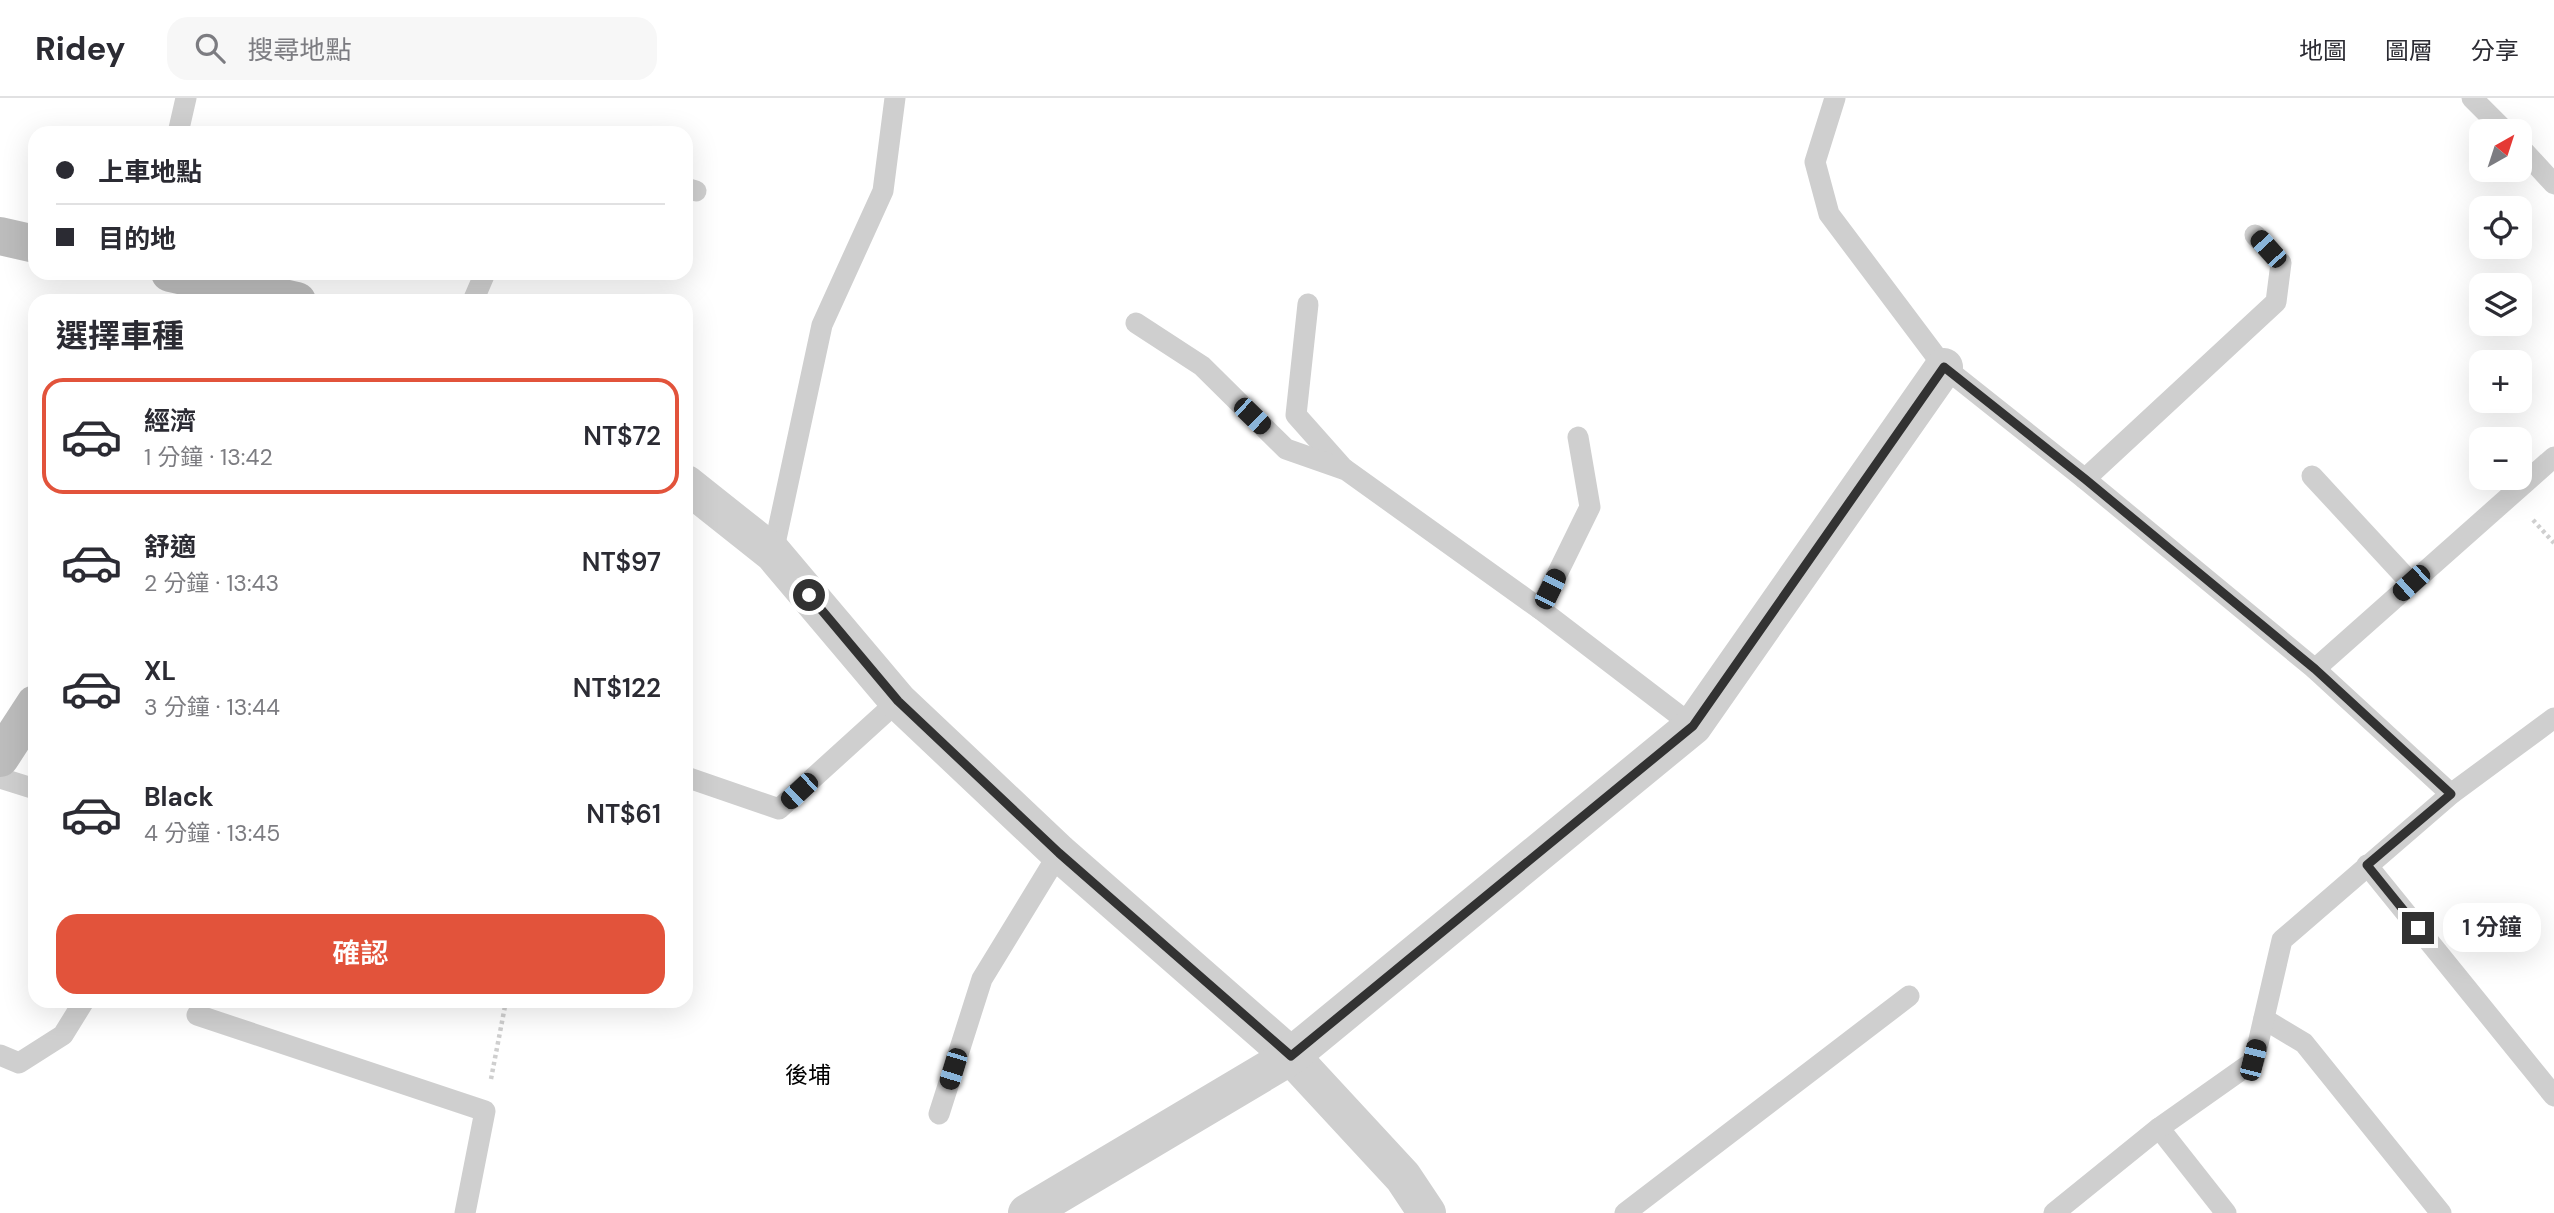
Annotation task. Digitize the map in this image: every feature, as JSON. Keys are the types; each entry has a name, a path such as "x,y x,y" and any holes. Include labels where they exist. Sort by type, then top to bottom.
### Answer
{"street":[{"path":"0,236 28,242"},
{"path":"202,280 265,294"},
{"path":"1027,1213 1291,1056 1693,726 1944,367"},
{"path":"693,490 773,553 898,701 1059,853 1291,1056 1403,1177 1427,1213"},
{"path":"0,758 28,715"}],"lane":[{"path":"180,126 186,98"},
{"path":"773,553 822,325 883,191 895,98"},
{"path":"1835,98 1815,162 1829,214 1944,367 2085,479 2315,669 2451,794"},
{"path":"2472,98 2493,119"},
{"path":"2532,160 2554,184"},
{"path":"2085,479 2276,302 2281,263 2255,235"},
{"path":"1308,304 1296,415 1346,470 1540,609 1693,726"},
{"path":"1136,323 1202,366 1286,449 1346,470"},
{"path":"1540,609 1590,507 1578,437"},
{"path":"2315,669 2554,457"},
{"path":"2312,476 2411,583"},
{"path":"693,779 779,809 898,701"},
{"path":"2054,1213 2159,1128 2253,1060 2282,940 2451,794 2554,718"},
{"path":"0,778 28,787"},
{"path":"939,1114 982,979 1059,853"},
{"path":"2367,865 2554,1096"},
{"path":"1625,1213 1909,996"},
{"path":"0,1055 19,1063 63,1035 80,1008"},
{"path":"197,1015 485,1111 468,1212"},
{"path":"2264,1018 2304,1043 2441,1213"},
{"path":"2159,1128 2226,1213"}],"path":[{"path":"485,1111 505,1008"}],"district":[{"name":"後埔","path":"808,1075"}],"route":[{"path":"809,595 898,701 1059,853 1291,1056 1693,726 1944,367 2085,479 2315,669 2451,794 2367,865 2418,928"}]}
